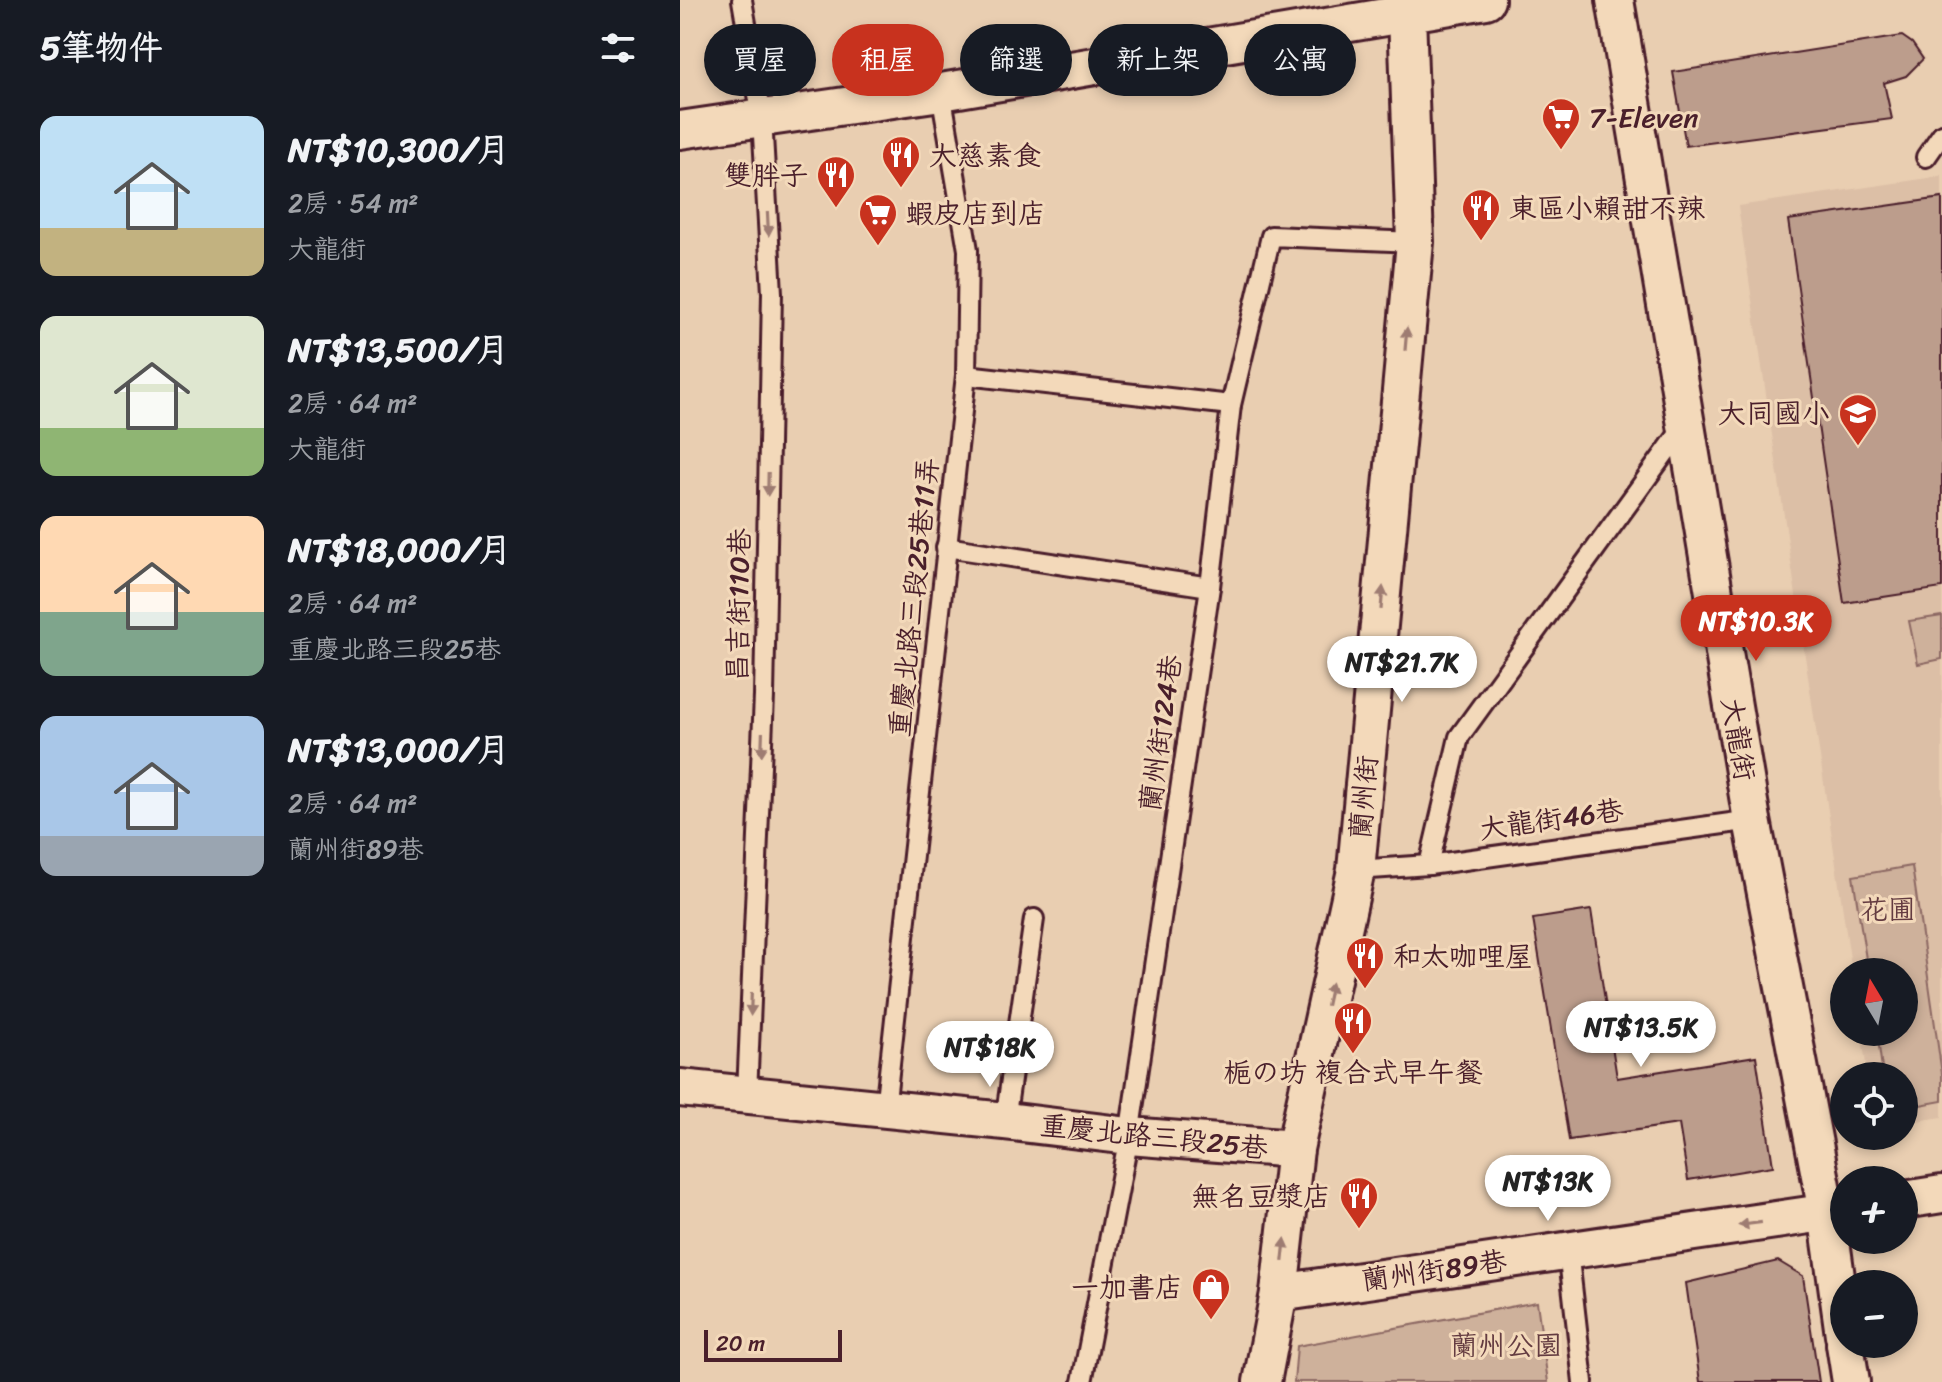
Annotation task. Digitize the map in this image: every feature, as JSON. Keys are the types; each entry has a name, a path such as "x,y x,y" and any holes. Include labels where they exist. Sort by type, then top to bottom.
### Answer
{"street":[{"path":"944,91 1486,0"},
{"name":"大龍街","path":"1615,0 1752,820 1830,1183"},
{"name":"蘭州街","path":"1262,1382 1279,1293 1295,1149 1356,870 1415,242 1407,14"},
{"path":"680,130 913,96"},
{"name":"重慶北路三段25巷","path":"680,1088 1129,1136 1295,1149"},
{"path":"1918,1198 1942,1194"},
{"name":"蘭州街89巷","path":"1279,1293 1830,1212"},
{"path":"1847,1358 1851,1382"}],"lane":[{"name":"昌吉街110巷","path":"742,0 762,118 772,293 764,696 747,1094"},
{"name":"重慶北路三段25巷11弄","path":"885,1109 966,375 968,250 942,96"},
{"path":"1926,157 1942,134"},
{"name":"蘭州街124巷","path":"1082,1382 1129,1136 1210,587 1231,405 1271,236 1415,242"},
{"path":"966,375 1231,405"},
{"path":"1429,865 1459,737 1686,424"},
{"path":"946,547 1210,587"},
{"name":"大龍街46巷","path":"1356,870 1429,865 1752,820"},
{"path":"1005,1121 1034,919"},
{"path":"1568,1250 1583,1382"}],"shaded area":[{"name":"大同國小","path":"1942,176 1942,1117 1918,1121 1918,1062 1866,1062 1863,1046 1918,1046 1918,958 1850,958 1738,206"}],"green space":[{"path":"1942,616 1942,659 1918,664 1909,621"},
{"name":"花圃","path":"1912,866 1942,1074 1942,1101 1918,1105 1918,1062 1881,1062 1879,1046 1918,1046 1918,958 1866,958 1853,876"},
{"name":"蘭州公園","path":"1537,1302 1548,1382 1294,1382 1297,1346"}],"building":[{"path":"1902,36 1912,43 1923,59 1906,76 1884,83 1892,119 1686,146 1673,72"},
{"path":"1942,198 1942,588 1844,603 1788,220"},
{"path":"1591,910 1617,1078 1756,1056 1773,1166 1688,1180 1679,1124 1569,1140 1533,919"},
{"path":"1778,1261 1803,1276 1819,1382 1700,1382 1686,1283"}],"place":[{"name":"7-Eleven","path":"1561,151"},
{"name":"大慈素食","path":"901,189"},
{"name":"雙胖子","path":"836,209"},
{"name":"東區小賴甜不辣","path":"1481,242"},
{"name":"蝦皮店到店","path":"878,247"},
{"name":"大同國小","path":"1858,447"},
{"name":"和太咖哩屋","path":"1365,990"},
{"name":"梔の坊 複合式早午餐","path":"1353,1055"},
{"name":"無名豆漿店","path":"1359,1230"},
{"name":"一加書店","path":"1211,1321"}]}
